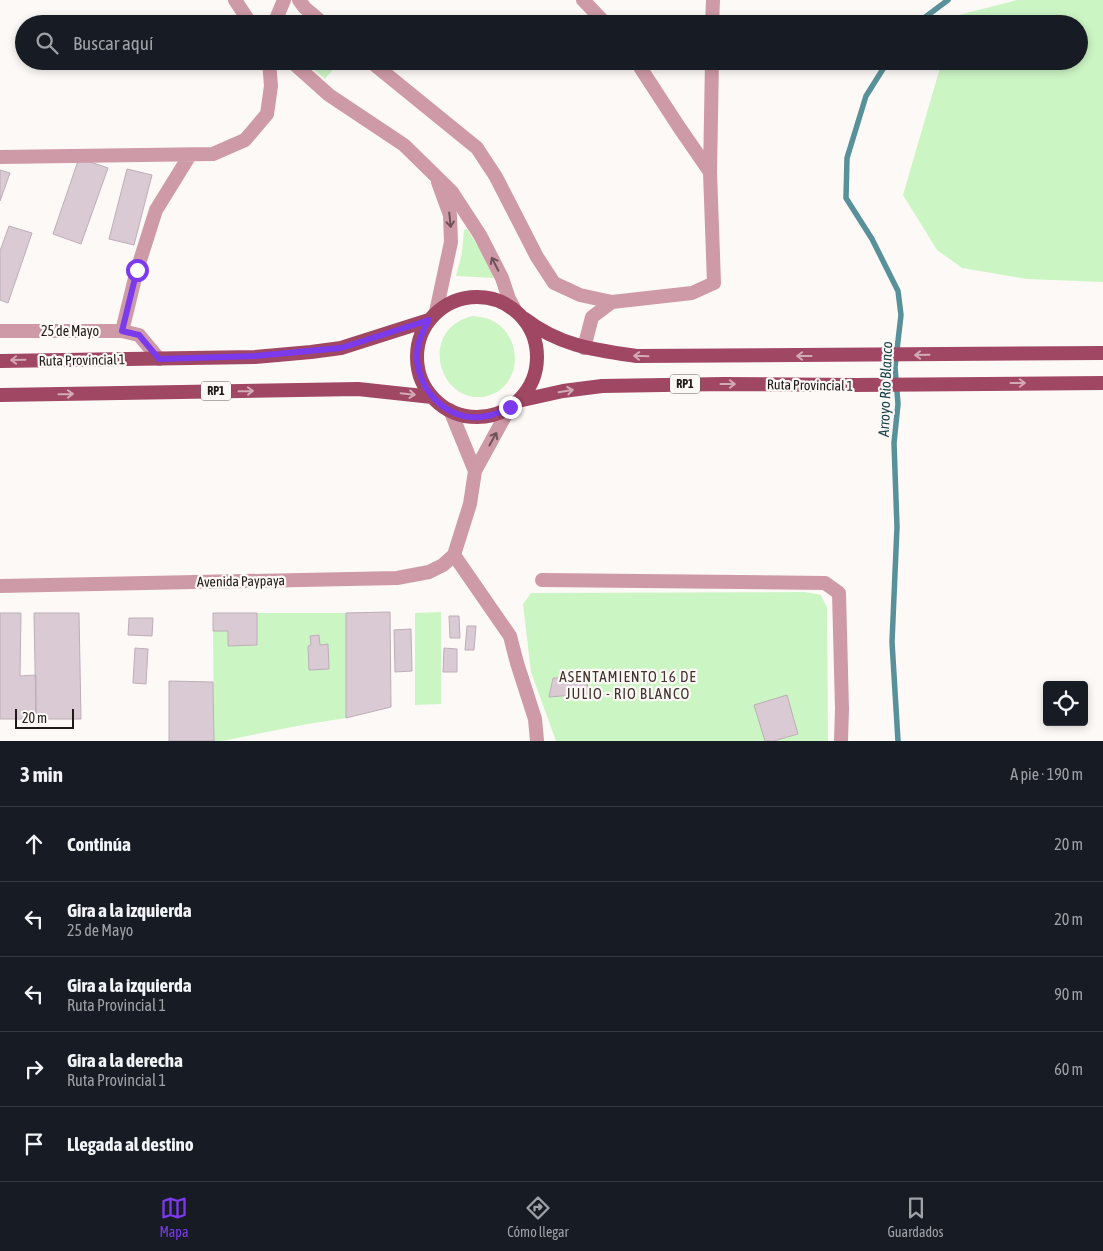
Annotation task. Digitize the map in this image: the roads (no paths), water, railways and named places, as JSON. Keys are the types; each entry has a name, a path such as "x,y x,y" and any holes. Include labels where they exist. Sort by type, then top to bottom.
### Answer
{"main road":[{"name":"Ruta Provincial 1","path":"1103,353 637,356 584,348 559,339 525,319 514,308 502,301 474,296 461,298 448,304 433,316 421,334 417,350 418,367 422,383 432,396 450,410 464,416 480,417 496,414 514,404 563,391 602,386 1103,383"},
{"name":"Ruta Provincial 1","path":"0,361 255,356 341,348 433,316"},
{"name":"Ruta Provincial 1","path":"514,404 528,390 535,377 538,362 535,340 525,319"},
{"name":"RP1","path":"0,395 358,389 432,396"}],"street":[{"path":"235,0 245,15"},
{"path":"278,15 284,0"},
{"path":"299,0 313,15"},
{"path":"583,0 597,15"},
{"path":"712,15 713,0"},
{"path":"0,157 213,154 245,140 267,114 272,86 271,70"},
{"path":"301,70 329,95 404,145 452,192 480,235 502,278 514,308"},
{"path":"381,70 477,148 496,177 537,256 554,282 580,295 612,302 692,293 714,283 710,172 712,70"},
{"path":"642,70 710,172"},
{"path":"122,331 137,270 156,210 190,155"},
{"path":"433,316 451,242 450,215 435,174"},
{"path":"584,348 592,317 612,302"},
{"name":"25 de Mayo","path":"0,331 122,331 139,335 159,359"},
{"path":"514,404 475,471 470,504 454,555 510,636 535,719 535,738"},
{"path":"450,410 475,471"},
{"name":"Avenida Paypaya","path":"0,586 397,578 428,572 444,564 454,555"},
{"path":"542,580 825,583 839,593 842,709 840,741"}],"waterway":[{"name":"Arroyo Rio Blanco","path":"928,15 948,0"},
{"name":"Arroyo Rio Blanco","path":"882,70 866,96 847,158 846,198 872,239 898,291 901,315 895,367 898,404 894,443 897,527 892,642 898,741"}],"district":[{"name":"ASENTAMIENTO 16 DE JULIO - RIO BLANCO","path":"628,684"}]}
